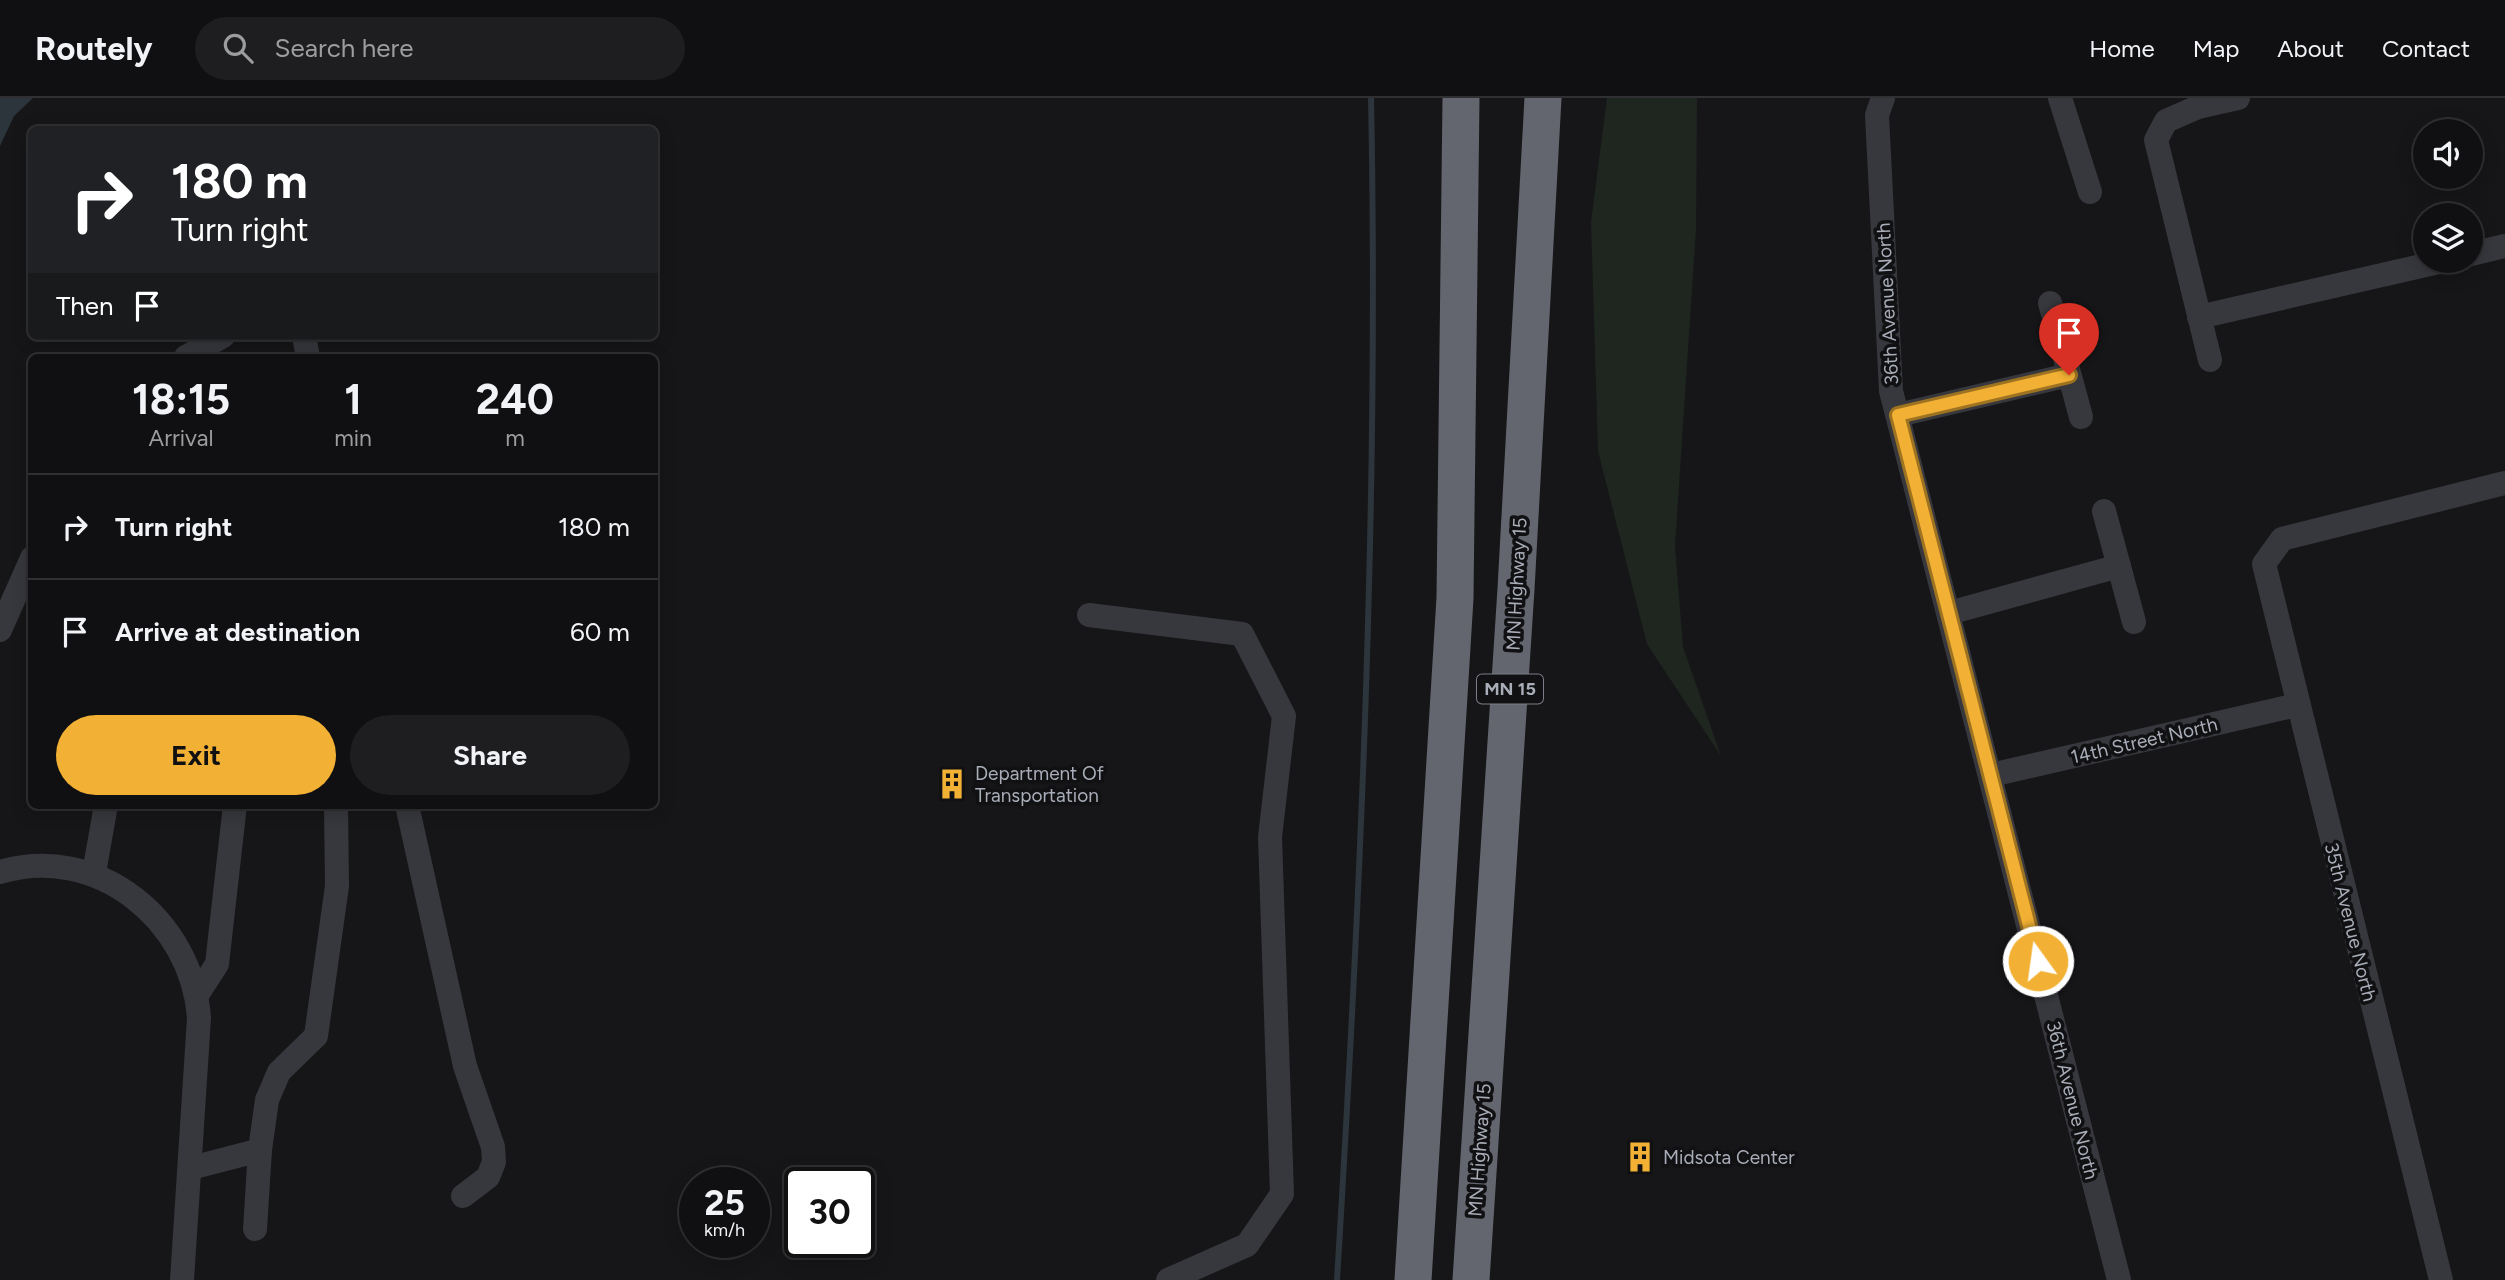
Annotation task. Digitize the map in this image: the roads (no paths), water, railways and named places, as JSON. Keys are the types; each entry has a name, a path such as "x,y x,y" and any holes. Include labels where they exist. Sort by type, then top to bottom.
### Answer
{"highway":[{"name":"MN 15","path":"1413,1280 1455,598 1461,98"},
{"name":"MN Highway 15","path":"1471,1280 1516,589 1543,98"},
{"path":"1487,1027 1489,1280"}],"street":[{"name":"36th Avenue North","path":"1883,98 1877,115 1891,391 2119,1280"},
{"path":"2060,98 2090,192"},
{"path":"2210,360 2155,140 2166,121 2198,107 2238,98"},
{"path":"2483,251 2505,246"},
{"path":"2199,317 2413,268"},
{"path":"2050,303 2081,417"},
{"path":"191,354 216,340"},
{"path":"1898,415 2069,375"},
{"name":"35th Avenue North","path":"2441,1280 2264,564 2283,539 2505,483"},
{"path":"2104,511 2134,622"},
{"path":"1949,613 2119,566"},
{"path":"0,631 28,567"},
{"path":"1089,615 1242,634 1284,716 1270,837 1282,1194 1247,1245 1168,1280"},
{"name":"14th Street North","path":"1991,775 2297,705"},
{"path":"94,873 105,809"},
{"path":"197,995 217,964 235,809"},
{"path":"255,1229 260,1150 267,1100 279,1072 316,1036 337,886 336,809"},
{"path":"408,809 465,1066 493,1147 494,1162 488,1177 463,1196"},
{"path":"0,872 37,865 94,873 139,902 178,947 197,995 191,1168 182,1280"},
{"path":"191,1168 260,1150"}],"waterway":[{"path":"1337,1280 1354,985 1366,689 1372,394 1371,98"}],"place":[{"name":"Department Of Transportation","path":"952,784"},
{"name":"Midsota Center","path":"1640,1157"}]}
